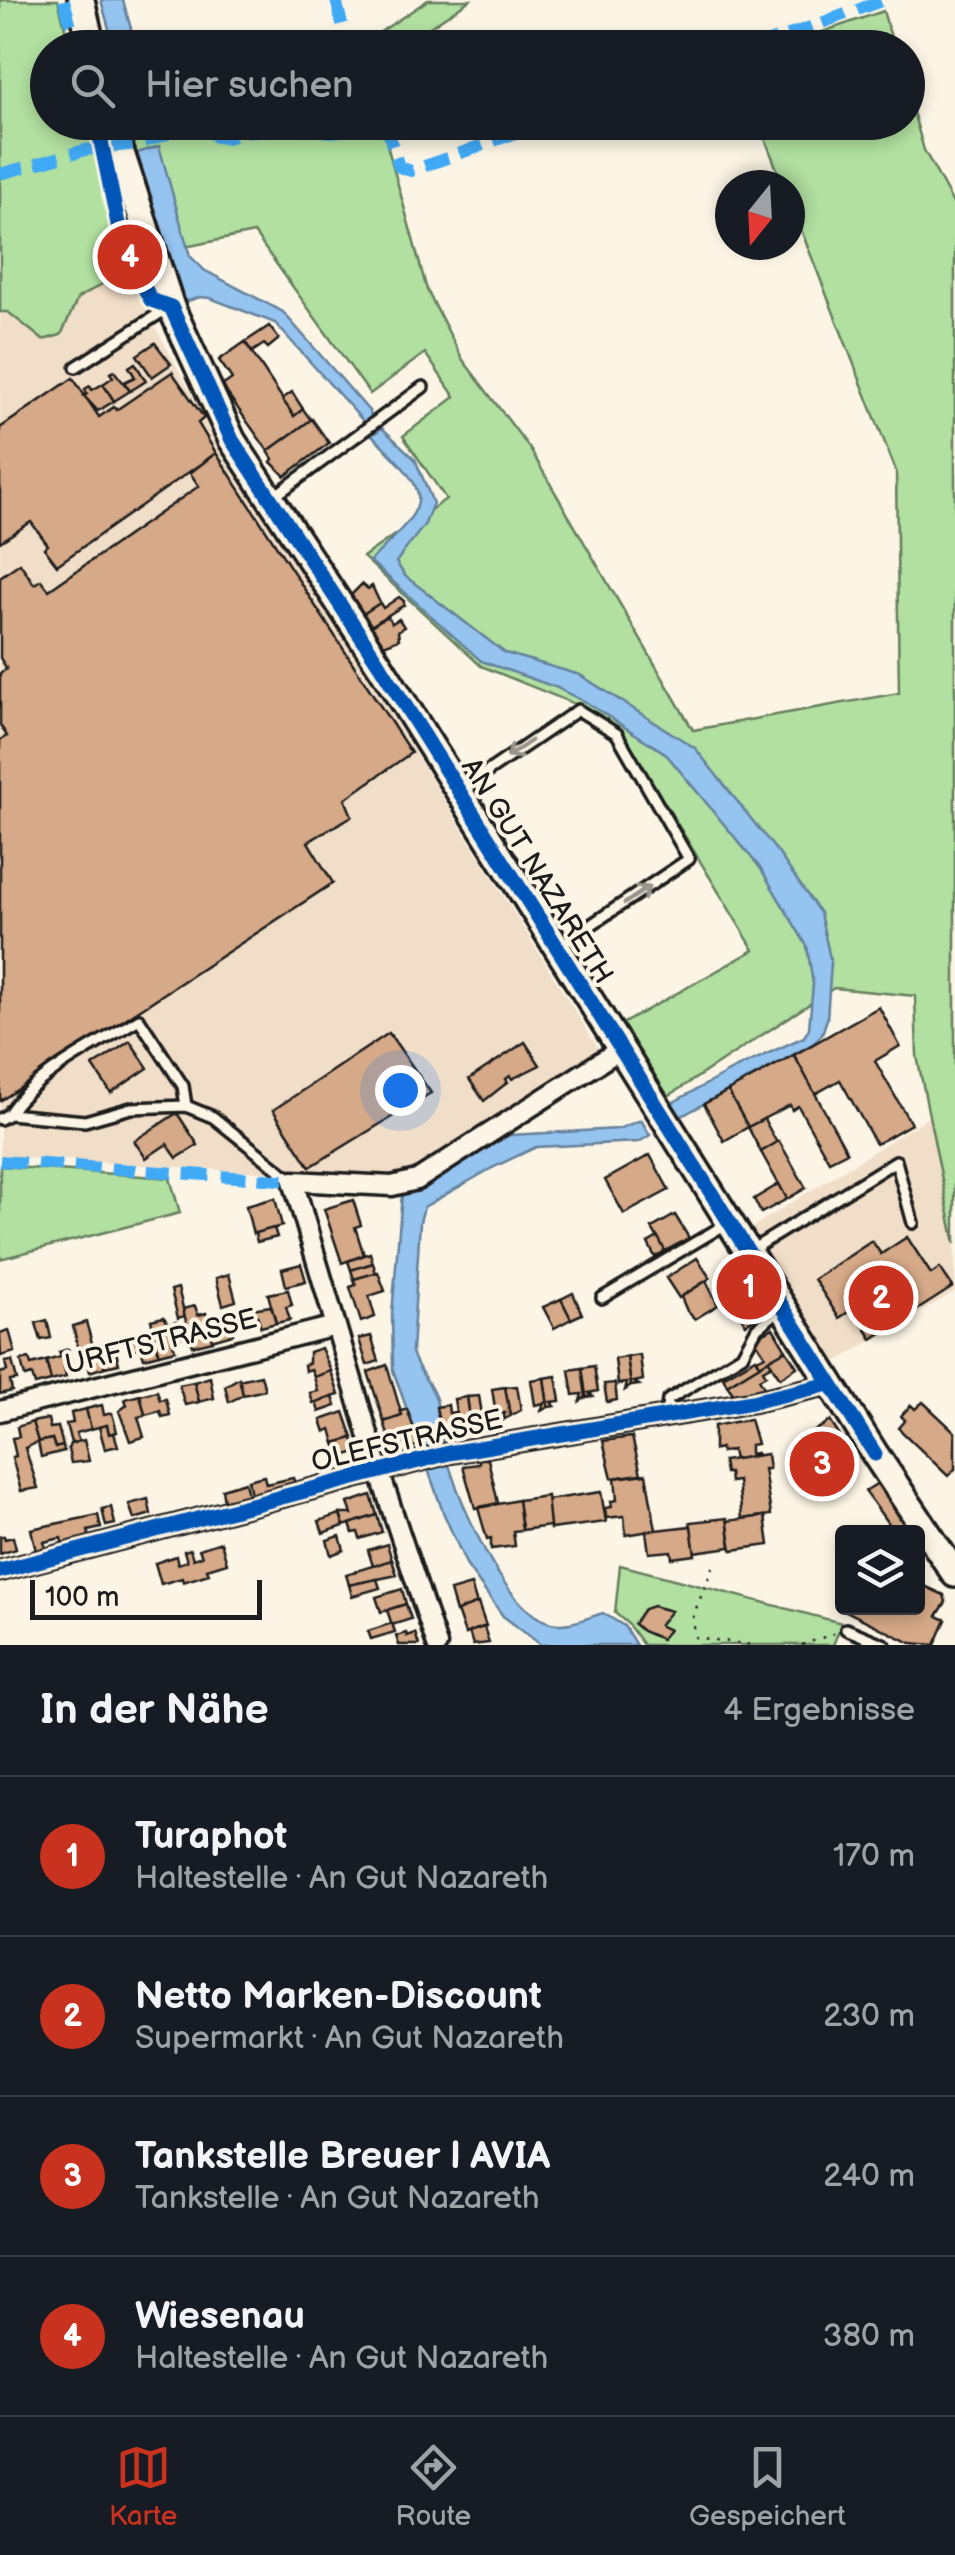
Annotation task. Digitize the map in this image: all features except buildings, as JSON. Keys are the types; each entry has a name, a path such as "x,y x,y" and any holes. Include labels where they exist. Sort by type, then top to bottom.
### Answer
{"main road":[{"path":"80,0 88,30"},
{"name":"AN GUT NAZARETH","path":"117,140 170,307 232,440 458,791 830,1384 955,1574"}],"street":[{"path":"293,1181 392,1186 417,1180 619,1050"},
{"name":"OLEFSTRASSE","path":"293,1181 437,1645"},
{"name":"URFTSTRASSE","path":"0,1410 335,1326"},
{"name":"OLEFSTRASSE","path":"0,1572 422,1459 830,1384"}],"lane":[{"path":"76,368 170,307"},
{"path":"270,500 423,387"},
{"path":"458,791 578,710 617,734 690,859 556,949"},
{"path":"5,1116 35,1084 139,1019 183,1086 186,1106"},
{"path":"5,1116 85,1121 131,1108 186,1106 213,1117 293,1181"},
{"path":"748,1253 896,1160 913,1224"},
{"path":"602,1298 728,1222"},
{"path":"666,1416 668,1400 742,1355 751,1334 782,1308"},
{"path":"846,1630 885,1645"}],"path":[{"path":"713,1567 693,1616 695,1637 751,1645"},
{"path":"802,1645 846,1630"}],"shaded area":[{"path":"125,271 188,387 601,1053 416,1175 391,1180 0,1156 0,312 8,312 43,340 61,335 78,298"},
{"path":"930,1116 955,1244 955,1292 834,1363 748,1230"}],"green space":[{"path":"0,0 58,0 66,30 30,30 30,140 93,140 115,247 125,271 78,298 61,335 43,340 8,312 0,312"},
{"path":"428,0 470,0 425,30 383,30"},
{"path":"883,11 889,30 828,30"},
{"path":"130,140 386,140 427,290 463,360 530,449 693,730 899,693 896,471 805,240 805,170 777,170 766,140 921,140 955,207 955,1244 917,1056 915,996 834,988 667,1097 622,1024 754,950 621,731 597,713 481,666 363,557 446,499 403,436 455,397 425,353 370,394 254,233 160,252"},
{"path":"0,1166 170,1178 180,1213 0,1259"},
{"path":"620,1565 842,1623 833,1645 643,1645 615,1613"}],"water":[{"path":"101,0 123,0 131,30 109,30"},
{"path":"159,146 190,256 204,270 283,312 372,418 365,423 275,323 210,298 185,302 137,153"},
{"path":"382,428 415,459 433,503 425,524 396,562 405,576 505,653 580,675 695,748 779,854 820,913 831,963 827,1019 814,1043 680,1117 672,1103 804,1037 809,1028 813,984 807,946 761,869 665,753 555,687 481,661 370,561 405,525 418,500 408,474 372,435"},
{"path":"641,1120 650,1135 639,1142 536,1147 424,1207 420,1222 412,1352 436,1399 449,1464 483,1546 498,1573 533,1614 551,1623 564,1624 603,1613 624,1626 636,1645 541,1645 503,1616 467,1566 443,1512 393,1370 392,1314 402,1194 510,1135 618,1129"}],"marked path":[{"path":"64,0 72,30"},
{"path":"336,0 344,30"},
{"path":"802,30 884,0"},
{"path":"0,174 85,150 149,140"},
{"path":"391,140 399,167 411,171 496,140"},
{"path":"0,1161 293,1181"}],"cycle path":[{"path":"101,140 123,248 151,300 171,307 232,440 381,667 875,1454"},
{"path":"0,1571 449,1453 752,1402 830,1384"}],"place":[{"name":"Wiesenau","path":"130,257"},
{"name":"Turaphot","path":"749,1287"},
{"name":"Netto Marken-Discount","path":"881,1298"},
{"name":"Tankstelle Breuer | AVIA","path":"822,1464"}]}
